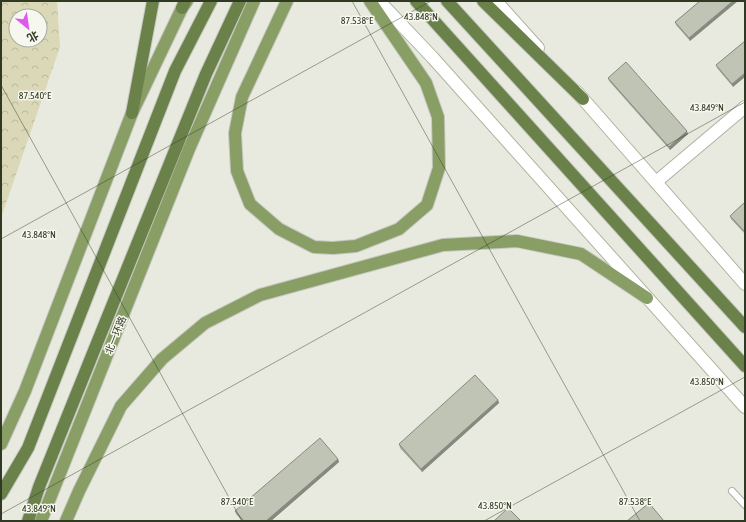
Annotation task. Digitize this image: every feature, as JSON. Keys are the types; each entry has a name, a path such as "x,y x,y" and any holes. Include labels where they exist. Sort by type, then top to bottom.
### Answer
{"highway":[{"path":"132,113 153,1"},
{"path":"1,494 28,448 175,71 211,1"},
{"path":"28,521 39,488 206,74 240,1"},
{"path":"416,1 745,366"},
{"path":"448,1 745,327"},
{"path":"483,1 583,99"}],"main road":[{"name":"北一环路","path":"41,521 189,149 254,1"},
{"path":"287,1 242,97 235,133 237,171 250,204 280,229 314,247 333,248 356,246 399,229 427,205 439,168 438,117 426,83 370,1"},
{"path":"379,1 438,64 745,407"},
{"path":"496,1 745,284"},
{"path":"1,444 25,391 132,113 185,3"},
{"path":"656,182 745,107"},
{"path":"66,521 79,491 121,406 162,359 205,323 260,295 444,244 517,241 581,254 647,298"}],"lane":[{"path":"732,491 745,505"}],"green space":[{"path":"1,1 57,1 60,47 1,218"}],"building":[{"path":"700,1 733,1 689,38 675,22"},
{"path":"745,41 745,73 732,84 716,65"},
{"path":"626,62 687,131 669,147 608,78"},
{"path":"745,202 745,232 730,216"},
{"path":"475,375 498,400 421,469 399,444"},
{"path":"320,438 338,459 266,521 244,521 235,511"},
{"path":"649,503 664,521 627,521"},
{"path":"508,508 521,521 494,521"}]}
